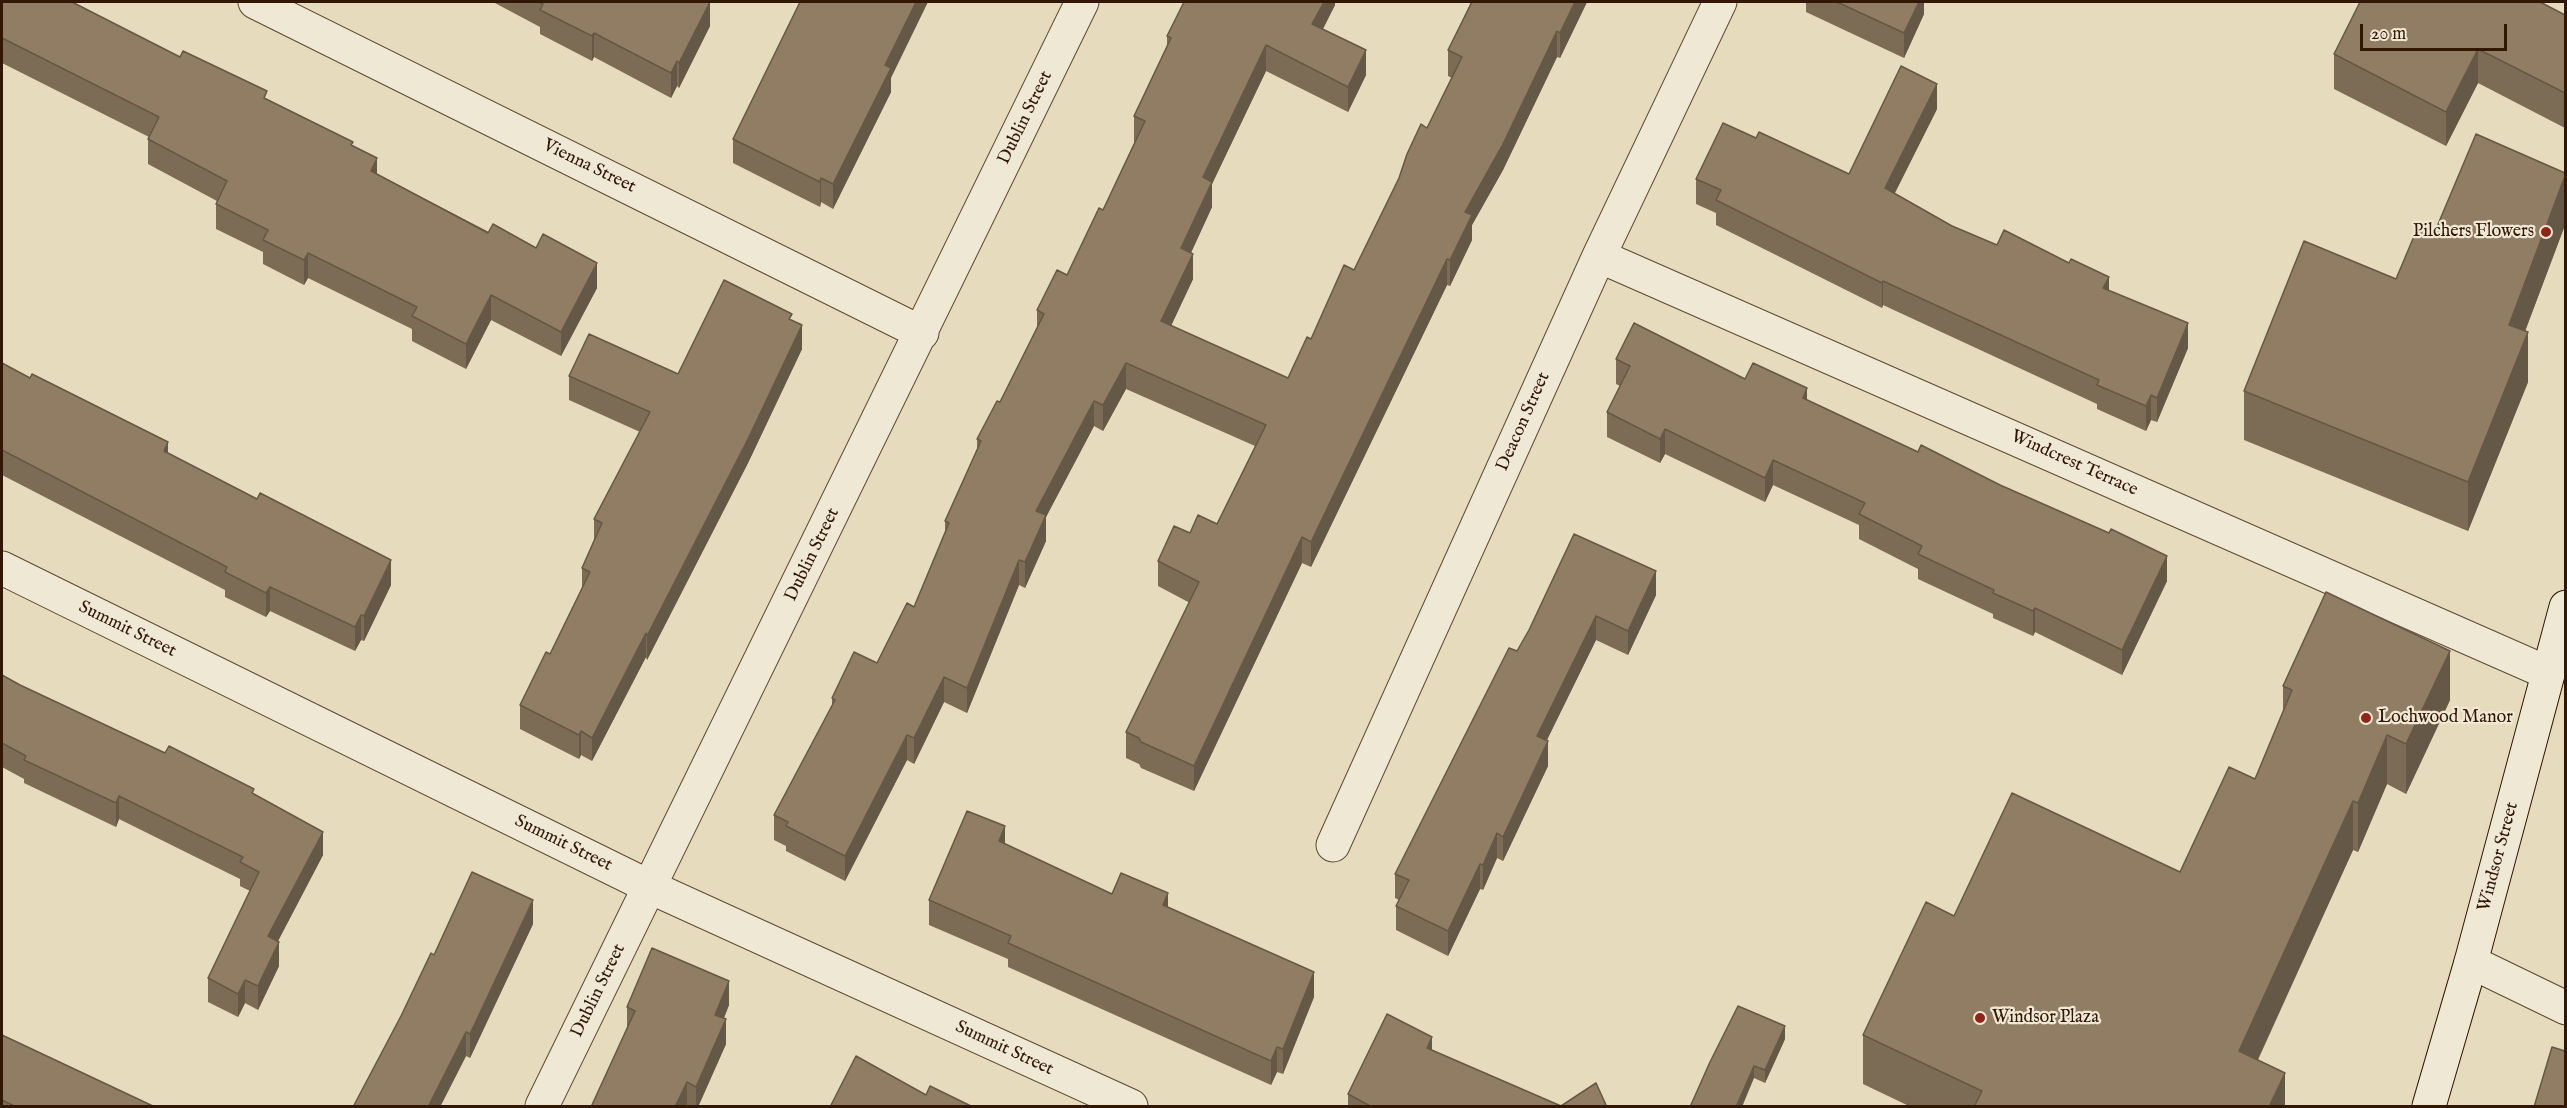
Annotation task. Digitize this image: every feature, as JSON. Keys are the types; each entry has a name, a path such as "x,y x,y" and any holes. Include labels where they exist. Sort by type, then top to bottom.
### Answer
{"street":[{"name":"Vienna Street","path":"255,2 922,333"},
{"name":"Dublin Street","path":"542,1107 1082,2"},
{"name":"Deacon Street","path":"1333,845 1599,256 1720,2"},
{"name":"Windcrest Terrace","path":"1599,256 2548,673"},
{"name":"Summit Street","path":"2,568 650,887 1131,1107"},
{"name":"Windsor Street","path":"2429,1107 2471,962 2565,607"},
{"path":"2471,962 2565,1008"}],"building":[{"path":"2,2 72,2 180,57 183,51 267,91 264,98 353,142 351,145 377,158 371,171 488,233 493,224 536,248 543,234 597,263 561,332 491,295 466,344 412,316 417,307 308,253 304,260 263,240 268,230 216,204 227,181 148,139 159,117 2,38"},
{"path":"538,2 710,2 679,63 677,61 671,73 594,33 592,36 540,10 543,4"},
{"path":"800,2 916,2 885,65 891,68 833,184 821,178 820,182 733,139"},
{"path":"1184,2 1324,2 1312,24 1366,50 1348,87 1266,45 1203,177 1212,182 1181,248 1193,254 1161,321 1288,378 1307,337 1311,339 1344,265 1354,270 1399,178 1421,124 1427,128 1462,57 1448,50 1472,2 1575,2 1560,33 1557,31 1503,144 1465,212 1472,215 1450,260 1447,259 1311,542 1302,537 1194,766 1141,742 1139,738 1126,732 1199,582 1158,561 1174,526 1190,533 1198,515 1217,524 1266,425 1126,363 1103,405 1094,401 1036,511 1046,515 1025,562 1019,560 967,688 944,677 914,738 907,735 845,856 786,826 788,822 774,815 835,700 832,698 854,652 877,663 907,603 914,607 949,523 945,521 981,441 977,439 997,401 1000,402 1044,314 1037,310 1057,270 1067,275 1099,208 1103,210 1145,121 1134,116 1171,38 1167,36"},
{"path":"1837,2 1919,2 1904,33"},
{"path":"2360,2 2540,2 2565,15 2565,93 2478,49 2446,112 2334,54"},
{"path":"1901,66 1937,84 1885,188 1952,226 1997,245 2004,230 2069,263 2071,259 2109,277 2103,288 2188,323 2157,398 2151,395 2146,406 2097,385 2099,380 1883,281 1882,283 1716,200 1721,190 1696,179 1723,123 1756,138 1759,132 1849,174"},
{"path":"2476,134 2565,173 2565,176 2509,325 2528,332 2468,482 2244,391 2304,241 2396,279 2420,222 2436,229"},
{"path":"724,280 792,314 789,319 802,325 748,439 592,738 581,731 579,735 520,705 546,652 550,654 590,572 582,568 602,523 594,519 650,412 569,376 589,334 678,374"},
{"path":"1634,323 1745,379 1753,363 1807,388 1803,398 1918,452 1921,445 2000,485 2109,533 2111,529 2167,556 2122,650 2035,608 2033,611 1993,593 1994,590 1918,554 1922,546 1859,514 1865,503 1773,460 1765,478 1665,429 1660,439 1607,412 1630,366 1616,359"},
{"path":"2,363 30,378 32,374 168,442 164,451 257,499 260,493 391,560 364,616 361,615 355,627 270,587 266,593 225,572 227,567 2,450"},
{"path":"1574,534 1656,571 1628,631 1596,616 1537,736 1548,741 1503,837 1497,833 1448,931 1396,906 1409,880 1395,874 1509,648 1517,651 1529,630"},
{"path":"2326,592 2450,651 2406,744 2387,735 2358,803 2353,801 2239,1051 2285,1073 2269,1107 1974,1107 1982,1091 1863,1035 1926,902 1954,916 2012,793 2180,872 2229,767 2255,779 2292,690 2283,686"},
{"path":"2,675 165,753 169,746 254,789 252,793 323,832 268,936 279,942 258,986 245,980 238,994 208,978 259,872 240,862 243,857 119,796 116,803 24,760 26,756 2,743"},
{"path":"967,811 1005,826 999,841 1112,894 1121,873 1168,893 1163,905 1314,972 1283,1049 1277,1047 1271,1061 1008,943 1011,936 929,900"},
{"path":"472,872 533,900 470,1034 466,1032 428,1107 353,1107 431,953 434,955"},
{"path":"652,948 729,981 715,1015 726,1019 696,1087 687,1082 675,1107 591,1107 635,1011 627,1007"},
{"path":"1738,1006 1785,1026 1765,1070 1754,1066 1736,1107 1690,1107 1710,1062"},
{"path":"1387,1014 1432,1037 1427,1048 1561,1106 1596,1083 1607,1107 1372,1107 1348,1094"},
{"path":"2,1035 155,1107 16,1107 2,1100"},
{"path":"2552,1047 2565,1051 2565,1107 2534,1107"},
{"path":"856,1056 926,1095 930,1086 973,1107 830,1107"}],"place":[{"name":"Pilchers Flowers","path":"2546,232"},
{"name":"Lochwood Manor","path":"2366,718"},
{"name":"Windsor Plaza","path":"1980,1018"}]}
